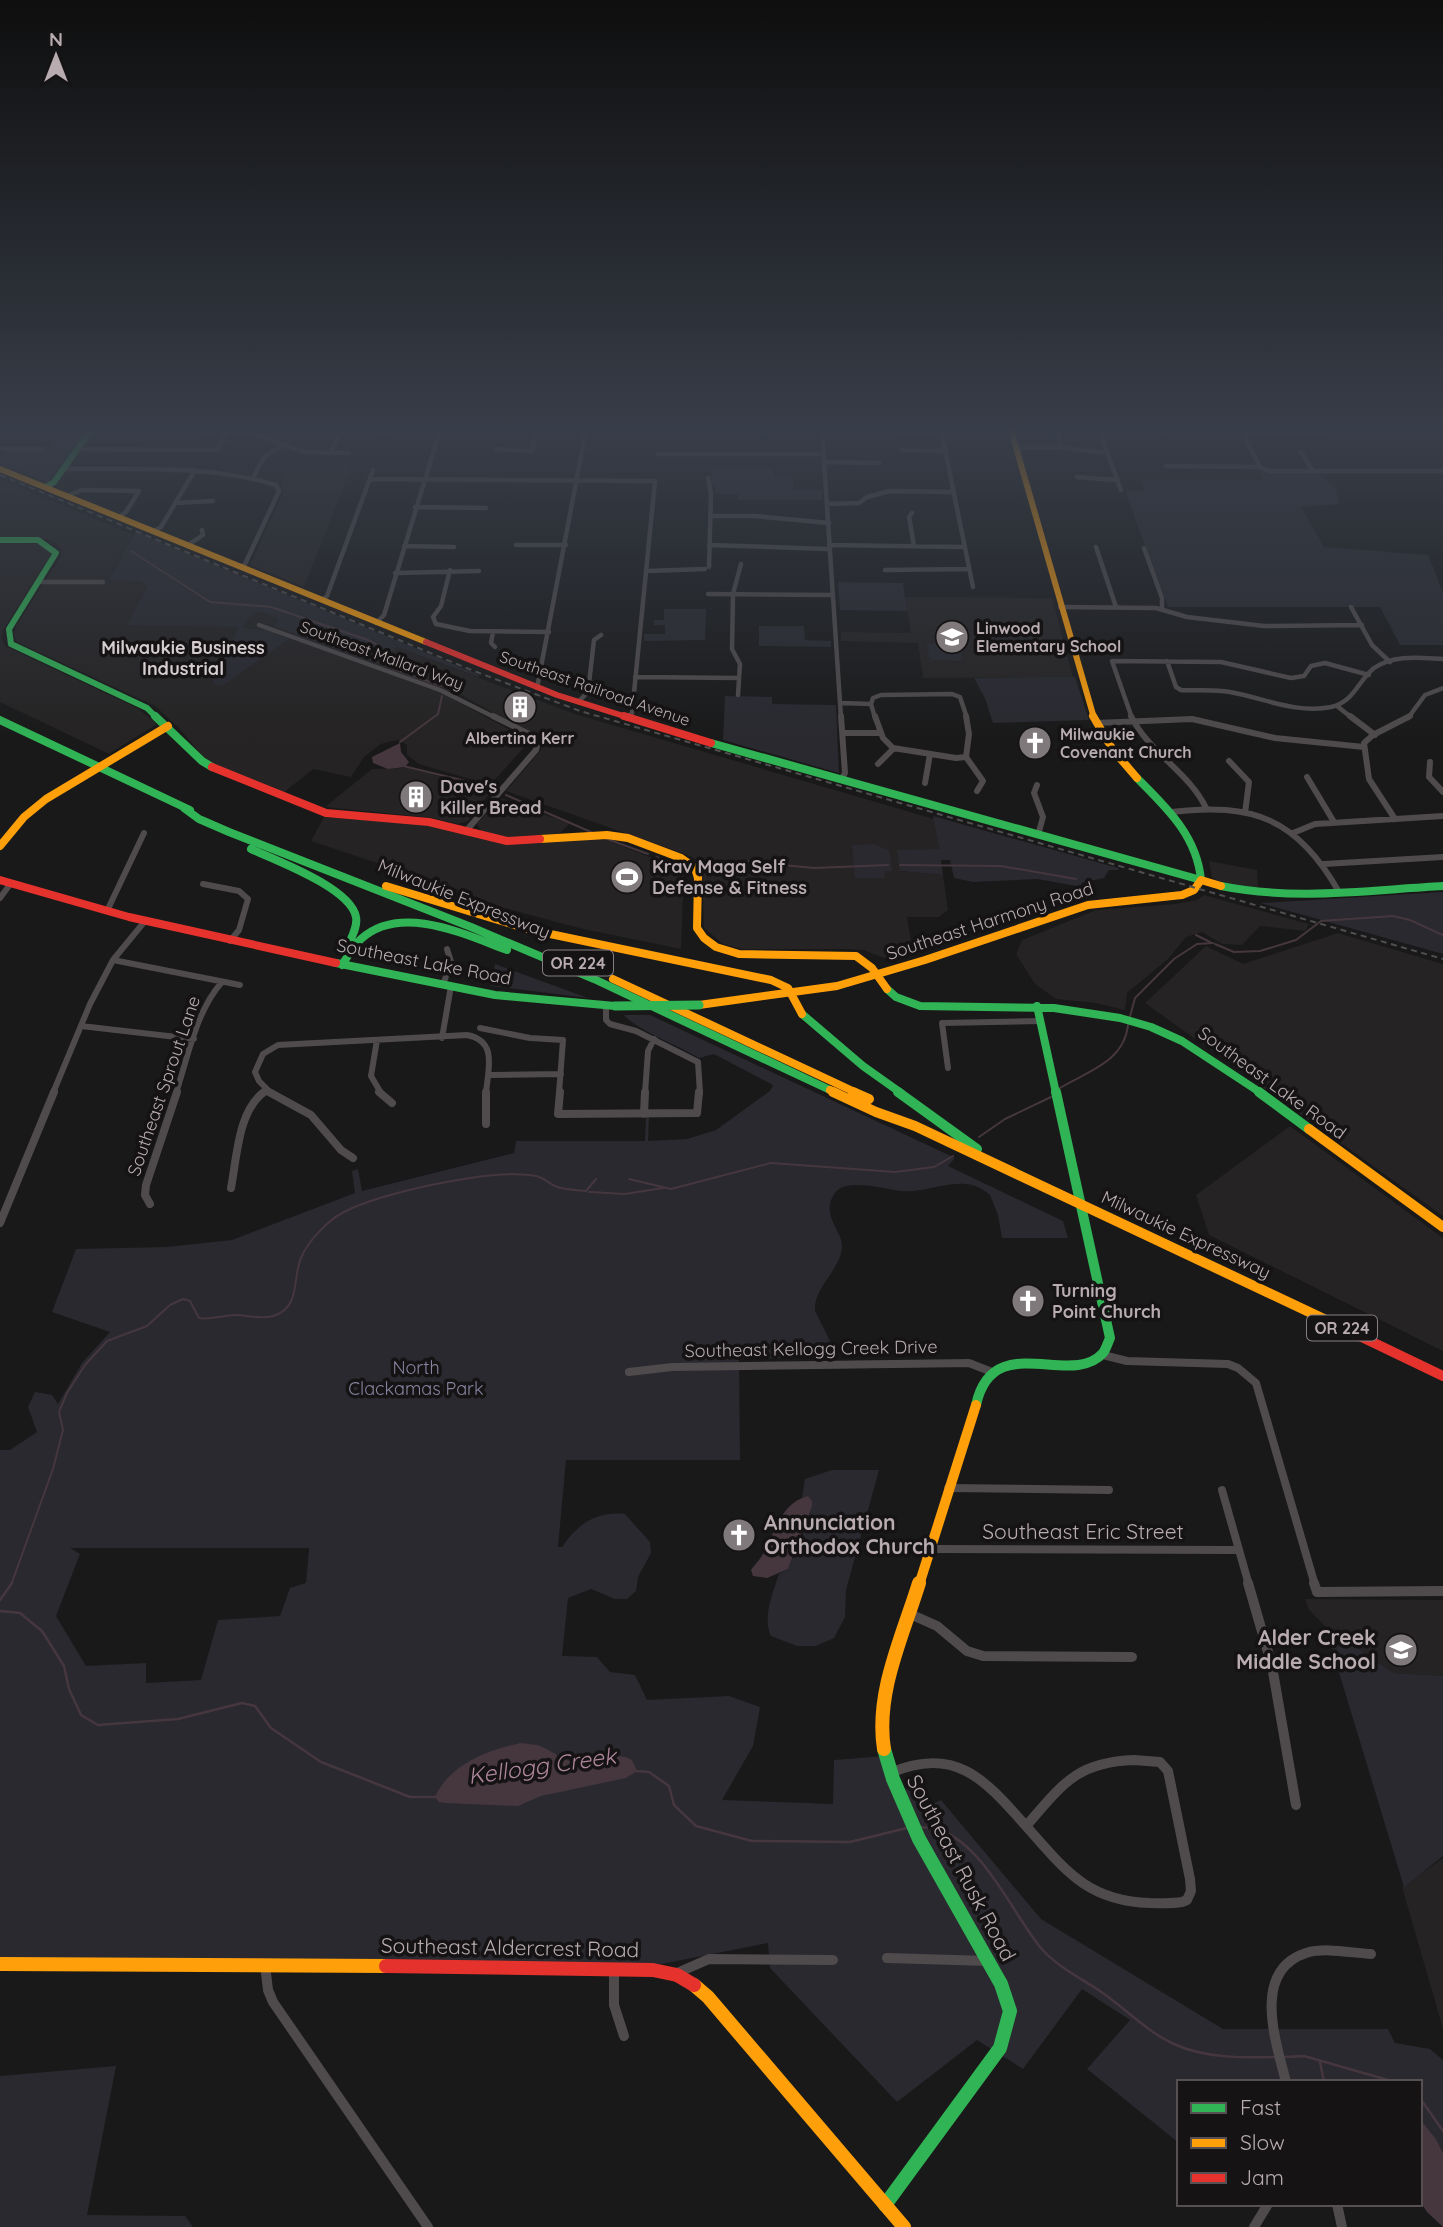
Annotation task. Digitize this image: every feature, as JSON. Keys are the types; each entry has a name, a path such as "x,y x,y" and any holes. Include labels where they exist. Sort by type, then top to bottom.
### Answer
{"main road":[{"name":"Southeast Railroad Avenue","path":"161,534 537,688 578,702 841,780 1201,880"},
{"path":"1040,534 1096,723 1123,763 1171,813 1198,855 1201,880 1262,893 1443,886"},
{"path":"0,540 36,540 52,546 56,551 55,558 5,639 20,650 139,704 168,726 205,764 314,810 338,815 429,822 507,841 607,835 645,843 684,859 695,868 698,878 697,928 704,939 716,947 738,954 853,956 863,960 876,975"},
{"name":"Milwaukie Expressway","path":"0,720 184,808 561,956 881,1105 915,1126"},
{"path":"0,846 39,804 168,726"},
{"name":"Milwaukie Expressway","path":"184,808 199,819 594,979 876,1112 915,1126 1443,1376"},
{"path":"199,819 346,901 355,914 356,926 339,964"},
{"name":"Southeast Harmony Road","path":"876,975 1088,905 1182,895 1196,888 1201,880"},
{"name":"Southeast Lake Road","path":"6,881 107,911 230,942 525,999 610,1006 699,1005 791,994 876,975 894,997 916,1006 1037,1006 1082,1008 1119,1015 1150,1025 1211,1058 1443,1227"},
{"path":"387,886 531,930 764,977 786,987 798,1011 863,1066 1000,1166"},
{"path":"339,964 366,935 385,927 415,925 452,932 594,979"},
{"path":"992,1372 1011,1364 1084,1363 1103,1355 1110,1345 1110,1331 1037,1006"},
{"name":"Southeast Rusk Road","path":"885,2205 1000,2048 1010,2022 1007,1998 901,1802 890,1773 882,1739 882,1719 893,1665 977,1395 983,1381 992,1372"},
{"name":"Southeast Aldercrest Road","path":"0,1964 483,1966 653,1970 677,1973"},
{"path":"677,1973 708,1997 904,2227"}],"street":[{"path":"188,545 203,534"},
{"path":"241,567 259,534"},
{"path":"322,600 327,596 350,534"},
{"path":"376,623 384,615 407,534"},
{"path":"537,688 568,534"},
{"path":"628,718 632,713 649,534"},
{"path":"646,571 691,571 707,568 709,534"},
{"path":"829,534 845,773 841,780"},
{"path":"912,534 914,546"},
{"path":"961,534 973,587"},
{"path":"516,545 566,545"},
{"path":"709,545 964,547"},
{"path":"404,546 454,547"},
{"path":"1096,547 1116,607"},
{"path":"1144,548 1162,598 1162,609"},
{"path":"738,695 740,662 732,649 733,594 741,564"},
{"path":"885,570 969,569"},
{"path":"450,570 441,607 433,621 451,628 493,632 549,632"},
{"path":"395,573 479,571"},
{"path":"40,582 103,582"},
{"path":"708,594 834,595"},
{"path":"1060,607 1162,609 1187,617 1264,626 1362,625"},
{"path":"1351,607 1372,645 1390,662"},
{"name":"Southeast Mallard Way","path":"260,625 440,690 535,737 538,744 536,750 466,831"},
{"path":"493,632 491,643 495,647"},
{"path":"578,702 588,692 594,640 601,635"},
{"path":"1167,661 1176,687 1181,690 1229,692 1295,709 1337,706 1358,692 1377,666 1390,662 1443,659"},
{"path":"1206,808 1200,796 1147,742 1133,720 1112,661 1228,663 1291,678 1304,676 1311,666 1321,663 1369,675"},
{"path":"635,677 739,678"},
{"path":"1395,819 1369,779 1364,747 1366,740 1407,719 1426,692 1443,688"},
{"path":"966,757 951,758 893,749 885,743 880,733 871,704 873,698 881,695 956,695 967,713 966,757 983,781 977,791"},
{"path":"841,703 871,704"},
{"path":"1337,706 1375,735"},
{"path":"1096,723 1178,718 1207,720 1275,738 1364,747"},
{"path":"843,733 880,733"},
{"path":"878,764 893,749"},
{"path":"925,783 930,754"},
{"path":"1229,761 1249,782 1245,813"},
{"path":"1430,762 1429,777 1443,792"},
{"path":"1307,777 1334,822"},
{"path":"1037,785 1034,793 1044,817 1038,835"},
{"path":"1171,813 1206,808 1245,813 1293,833 1311,848 1324,864 1339,892"},
{"path":"1293,833 1308,825 1334,822 1443,816"},
{"path":"107,911 144,833"},
{"path":"1324,864 1443,858"},
{"path":"0,898 6,881"},
{"path":"203,884 232,888 248,899 239,930 230,942"},
{"path":"0,1223 81,1026 113,960 145,921"},
{"path":"442,1038 451,964 451,954 447,949"},
{"path":"113,960 240,985"},
{"name":"Southeast Sprout Lane","path":"150,1204 145,1195 146,1185 208,999 222,982"},
{"path":"480,1028 530,1038 561,1039 558,1114 693,1114 699,1108 699,1064 654,1039 610,1024 606,1020 610,1006"},
{"path":"948,1068 942,1023 1041,1021"},
{"path":"81,1026 113,1028 167,1039 194,1039"},
{"path":"353,1158 342,1153 327,1129 310,1114 265,1091 257,1078 256,1065 259,1058 271,1047 292,1042 467,1035 485,1042 490,1051 484,1115 486,1124"},
{"path":"644,1114 648,1051 654,1039"},
{"path":"377,1040 370,1071 377,1093 392,1103"},
{"path":"489,1075 561,1074"},
{"path":"231,1188 247,1111 254,1099 265,1091"},
{"path":"1103,1355 1127,1361 1228,1364 1248,1375 1256,1383 1317,1592 1443,1591"},
{"name":"Southeast Kellogg Creek Drive","path":"629,1372 672,1367 958,1363 973,1363 992,1372"},
{"path":"947,1488 1109,1490"},
{"path":"1222,1490 1272,1666 1296,1805"},
{"name":"Southeast Eric Street","path":"929,1549 1237,1550"},
{"path":"909,1614 937,1626 967,1651 983,1656 1132,1657"},
{"path":"890,1773 922,1762 951,1763 983,1783 1026,1827 1072,1874 1096,1893 1126,1902 1178,1904 1188,1900 1191,1891 1190,1879 1168,1771 1160,1762 1101,1762 1081,1769 1026,1827"},
{"path":"1286,2080 1270,2001 1275,1980 1293,1959 1310,1952 1371,1954"},
{"path":"887,1958 988,1961"},
{"path":"677,1973 709,1959 833,1960"},
{"path":"265,1965 265,1979 273,2002 428,2227"},
{"path":"614,1970 614,2005 624,2036"},
{"path":"1254,2227 1267,2206"},
{"path":"1337,2206 1342,2227"}],"shaded area":[{"path":"0,534 134,535 108,579 141,582 147,587 128,624 239,627 213,684 222,685 289,639 268,630 243,628 248,619 258,611 280,619 274,626 397,647 575,714 934,819 939,849 900,871 943,875 948,910 939,917 907,917 912,946 887,959 863,950 742,949 723,944 704,928 702,869 698,861 506,791 541,750 542,739 457,693 451,698 530,741 490,785 419,764 407,755 407,745 398,740 381,744 364,757 351,777 313,769 282,794 218,766 202,756 178,727 155,706 17,642 14,635 16,626 60,558 61,550 55,542 45,539 0,537"},
{"path":"264,534 325,534 304,587 250,565"},
{"path":"0,542 39,544 48,548 51,554 3,630 1,637 5,646 137,708 157,724 109,754 0,702"},
{"name":"Linwood Elementary School","path":"905,597 1052,598 1073,677 923,678 918,643 841,641 841,632 911,633"},
{"path":"407,768 493,789 468,821 458,824 433,818 325,807 372,769"},
{"path":"500,798 526,805 524,808 570,823 558,835 508,838 482,832 477,824"},
{"path":"324,817 421,824 501,843 600,838 684,870 681,949 583,929 504,908 387,862 383,865 311,841"},
{"path":"1209,861 1257,870 1258,888 1217,881 1212,877"},
{"path":"1204,895 1309,924 1305,931 1260,926 1242,945 1222,944 1202,932 1186,937 1168,959 1127,993 1125,1010 1096,1003 1056,999 1035,984 1016,954 1022,940 1096,910 1175,904 1197,900"},
{"path":"1338,933 1443,964 1443,1216 1145,1003 1206,946 1243,964"},
{"path":"1290,1126 1443,1238 1443,1351 1209,1235 1196,1195"},
{"name":"Alder Creek Middle School","path":"1305,1599 1443,1600 1443,1676 1394,1673 1325,1626 1309,1610"},
{"path":"1443,1858 1443,2029 1402,1887"}],"green space":[{"path":"135,534 141,534 480,675 478,677 397,647 376,663 274,626 279,619 258,611 248,619 243,628 268,630 289,639 222,686 212,684 238,627 127,625 147,587 141,582 108,580"},
{"path":"1141,534 1316,534 1324,547 1428,555 1443,592 1443,645 1400,645 1380,607 1168,607"},
{"path":"838,582 903,583 907,611 840,610"},
{"path":"664,609 706,609 705,640 644,641 644,634 665,634 665,625 654,625 654,620 664,620"},
{"path":"759,626 804,626 805,640 831,641 831,647 759,646"},
{"path":"927,643 955,646 961,652 962,661 932,660 929,658"},
{"path":"1075,677 1089,720 993,723 985,698 974,678"},
{"path":"725,696 772,697 772,704 836,705 839,773 723,740"},
{"path":"933,816 1119,870 1109,870 1104,878 1081,883 1082,887 1037,879 973,882 954,878 950,860 941,860 943,875 900,871 897,850 939,849"},
{"path":"873,844 889,850 892,871 884,871 885,878 855,878 852,845"},
{"path":"1443,892 1443,954 1260,903"},
{"path":"495,964 588,998 491,986"},
{"name":"North Clackamas Park","path":"624,1015 650,1015 955,1158 948,1166 1063,1221 1068,1238 1002,1238 998,1215 990,1195 970,1185 958,1184 910,1191 857,1185 840,1188 831,1201 830,1209 842,1248 840,1257 815,1303 815,1311 838,1357 739,1359 740,1460 566,1460 558,1547 562,1547 581,1526 597,1517 625,1514 650,1542 651,1553 638,1577 636,1591 627,1599 615,1599 591,1589 568,1598 562,1656 597,1657 610,1672 635,1675 647,1700 729,1696 760,1707 753,1746 722,1800 833,1804 834,1760 885,1756 901,1801 908,1784 920,1809 941,1800 1041,1919 1223,2029 1388,2029 1395,2043 1430,2049 1443,2060 1443,2153 1422,2122 1422,2080 1177,2080 1177,2141 1087,2069 1130,2020 1082,1989 1023,2069 977,2040 897,2102 770,1968 768,1943 662,1964 0,1959 0,1450 10,1450 37,1432 28,1407 35,1392 52,1395 58,1404 82,1363 110,1332 52,1312 76,1249 167,1247 232,1240 355,1193 352,1171 358,1169 362,1191 514,1153 516,1141 645,1141 646,1117 649,1117 648,1141 687,1139 716,1130 770,1091 773,1085 714,1054 699,1058 648,1032","holes":["70,1548 309,1548 306,1583 290,1588 280,1616 218,1620 201,1680 146,1683 146,1663 86,1666 56,1616 80,1554"]},
{"path":"832,1470 879,1470 846,1590 845,1617 834,1638 816,1646 797,1646 771,1636 769,1605 779,1574 788,1569 803,1534 808,1496 802,1498 805,1479"},
{"path":"1325,1626 1394,1673 1443,1676 1443,1856 1404,1887"},
{"path":"116,2066 87,2215 185,2216 193,2227 0,2227 0,2076"}],"water":[{"path":"400,743 401,752 409,762 405,767 388,769 373,763 372,757"},
{"path":"808,1496 812,1506 788,1569 767,1578 753,1576 751,1570 763,1555 785,1511"},
{"path":"521,1743 537,1745 569,1761 583,1764 626,1757 632,1760 637,1771 626,1778 541,1796 518,1806 446,1803 439,1802 435,1797 450,1776 471,1760"},
{"path":"1422,2122 1443,2153 1443,2227 1422,2204"}],"waterway":[{"path":"131,551 210,602 271,607 368,640 379,646 376,661"},
{"path":"386,666 441,686"},
{"path":"400,742 438,714 442,696"},
{"path":"403,766 495,788"},
{"path":"506,795 591,832"},
{"path":"607,839 648,854"},
{"path":"656,857 681,867"},
{"path":"742,861 814,868 888,865"},
{"path":"900,865 1001,866 1076,879"},
{"path":"1215,944 1234,952 1260,951 1296,940 1321,921 1393,916 1410,920 1443,935"},
{"path":"1196,935 1210,942"},
{"path":"1129,1020 1135,998 1174,959 1197,944 1213,943"},
{"path":"1060,1088 1112,1057 1120,1048 1128,1025"},
{"path":"979,1137 1005,1119 1051,1097"},
{"path":"629,1179 671,1189 771,1163 895,1172 934,1167 953,1156"},
{"path":"11,1584 53,1469 63,1430 59,1412 67,1393 85,1365 107,1341 147,1326 170,1305 183,1299 190,1301 199,1318 236,1315 264,1318 282,1312 292,1300 298,1266 308,1245 332,1220 361,1204 410,1190 494,1175 536,1176 552,1185 586,1191 596,1179"},
{"path":"589,1192 625,1194 663,1188"},
{"path":"0,1600 11,1584"},
{"name":"Kellogg Creek","path":"0,1611 20,1613 42,1631 64,1666 69,1689 81,1715 98,1725 178,1719 242,1703 255,1706 271,1728 321,1762 410,1797 436,1797"},
{"name":"Kellogg Creek","path":"635,1771 649,1772 669,1786 674,1805 696,1826 752,1841 850,1842 907,1828"},
{"name":"Kellogg Creek","path":"919,1827 940,1830 956,1838 970,1850 996,1881 1029,1933 1047,1954 1155,2033 1186,2049 1211,2055 1275,2057"},
{"name":"Kellogg Creek","path":"1284,2057 1304,2056 1388,2080"},
{"path":"1320,2062 1324,2080"},
{"name":"Kellogg Creek","path":"1422,2101 1443,2131"}],"railway":[{"path":"143,534 474,671 580,711 1443,959"}],"traffic: fast":[{"path":"0,540 38,540 56,553 9,629 11,644 147,708 202,761 212,767"},
{"path":"0,720 190,810"},
{"path":"711,743 1201,880 1195,850 1188,836 1170,812 1137,778"},
{"path":"184,808 199,819 229,832 471,927 594,979 830,1090"},
{"path":"251,849 307,875 347,902 356,916 355,930 347,948"},
{"path":"1221,886 1273,894 1443,886"},
{"path":"342,965 355,945 366,935 382,927 400,923 436,926 507,950"},
{"path":"336,963 495,995 615,1006"},
{"path":"887,989 896,997 920,1006 1054,1008 1087,1011 1151,1027 1182,1041 1215,1061 1309,1129"},
{"path":"615,1006 699,1005"},
{"path":"976,1405 983,1381 999,1369 1016,1364 1091,1360 1103,1353 1110,1338 1037,1006"},
{"path":"802,1014 863,1066 977,1149"},
{"path":"884,1749 893,1779 919,1839 1001,1984 1010,2011 1000,2048 885,2205"}],"traffic: slow":[{"path":"160,534 426,642"},
{"path":"1041,534 1092,715 1113,750 1137,778"},
{"path":"0,846 24,817 46,799 168,726"},
{"path":"540,839 607,835 628,838 681,858 695,868 698,878 697,928 704,938 716,947 739,954 856,956 872,968 887,989"},
{"path":"699,1005 837,986 925,960 1088,905 1182,895 1194,890 1201,880 1221,886"},
{"path":"386,886 531,930 771,980 788,988 802,1014"},
{"path":"613,979 869,1099"},
{"path":"830,1090 876,1112 915,1126 1343,1328"},
{"path":"1309,1129 1443,1227"},
{"path":"884,1749 882,1717 893,1665 976,1405"},
{"path":"0,1964 386,1966"},
{"path":"694,1985 708,1997 904,2227"}],"traffic: jam":[{"path":"426,642 557,695 711,743"},
{"path":"212,767 326,813 429,822 507,841 540,839"},
{"path":"0,880 129,917 336,963"},
{"path":"1343,1328 1443,1376"},
{"path":"386,1966 653,1970 677,1975 694,1985"}],"place":[{"name":"Linwood Elementary School","path":"952,637"},
{"name":"Albertina Kerr","path":"520,707"},
{"name":"Milwaukie Covenant Church","path":"1035,743"},
{"name":"Dave's Killer Bread","path":"416,797"},
{"name":"Krav Maga Self Defense & Fitness","path":"627,877"},
{"name":"Turning Point Church","path":"1028,1301"},
{"name":"Annunciation Orthodox Church","path":"739,1535"},
{"name":"Alder Creek Middle School","path":"1401,1650"}],"district":[{"name":"Milwaukie Business Industrial","path":"183,658"}]}
